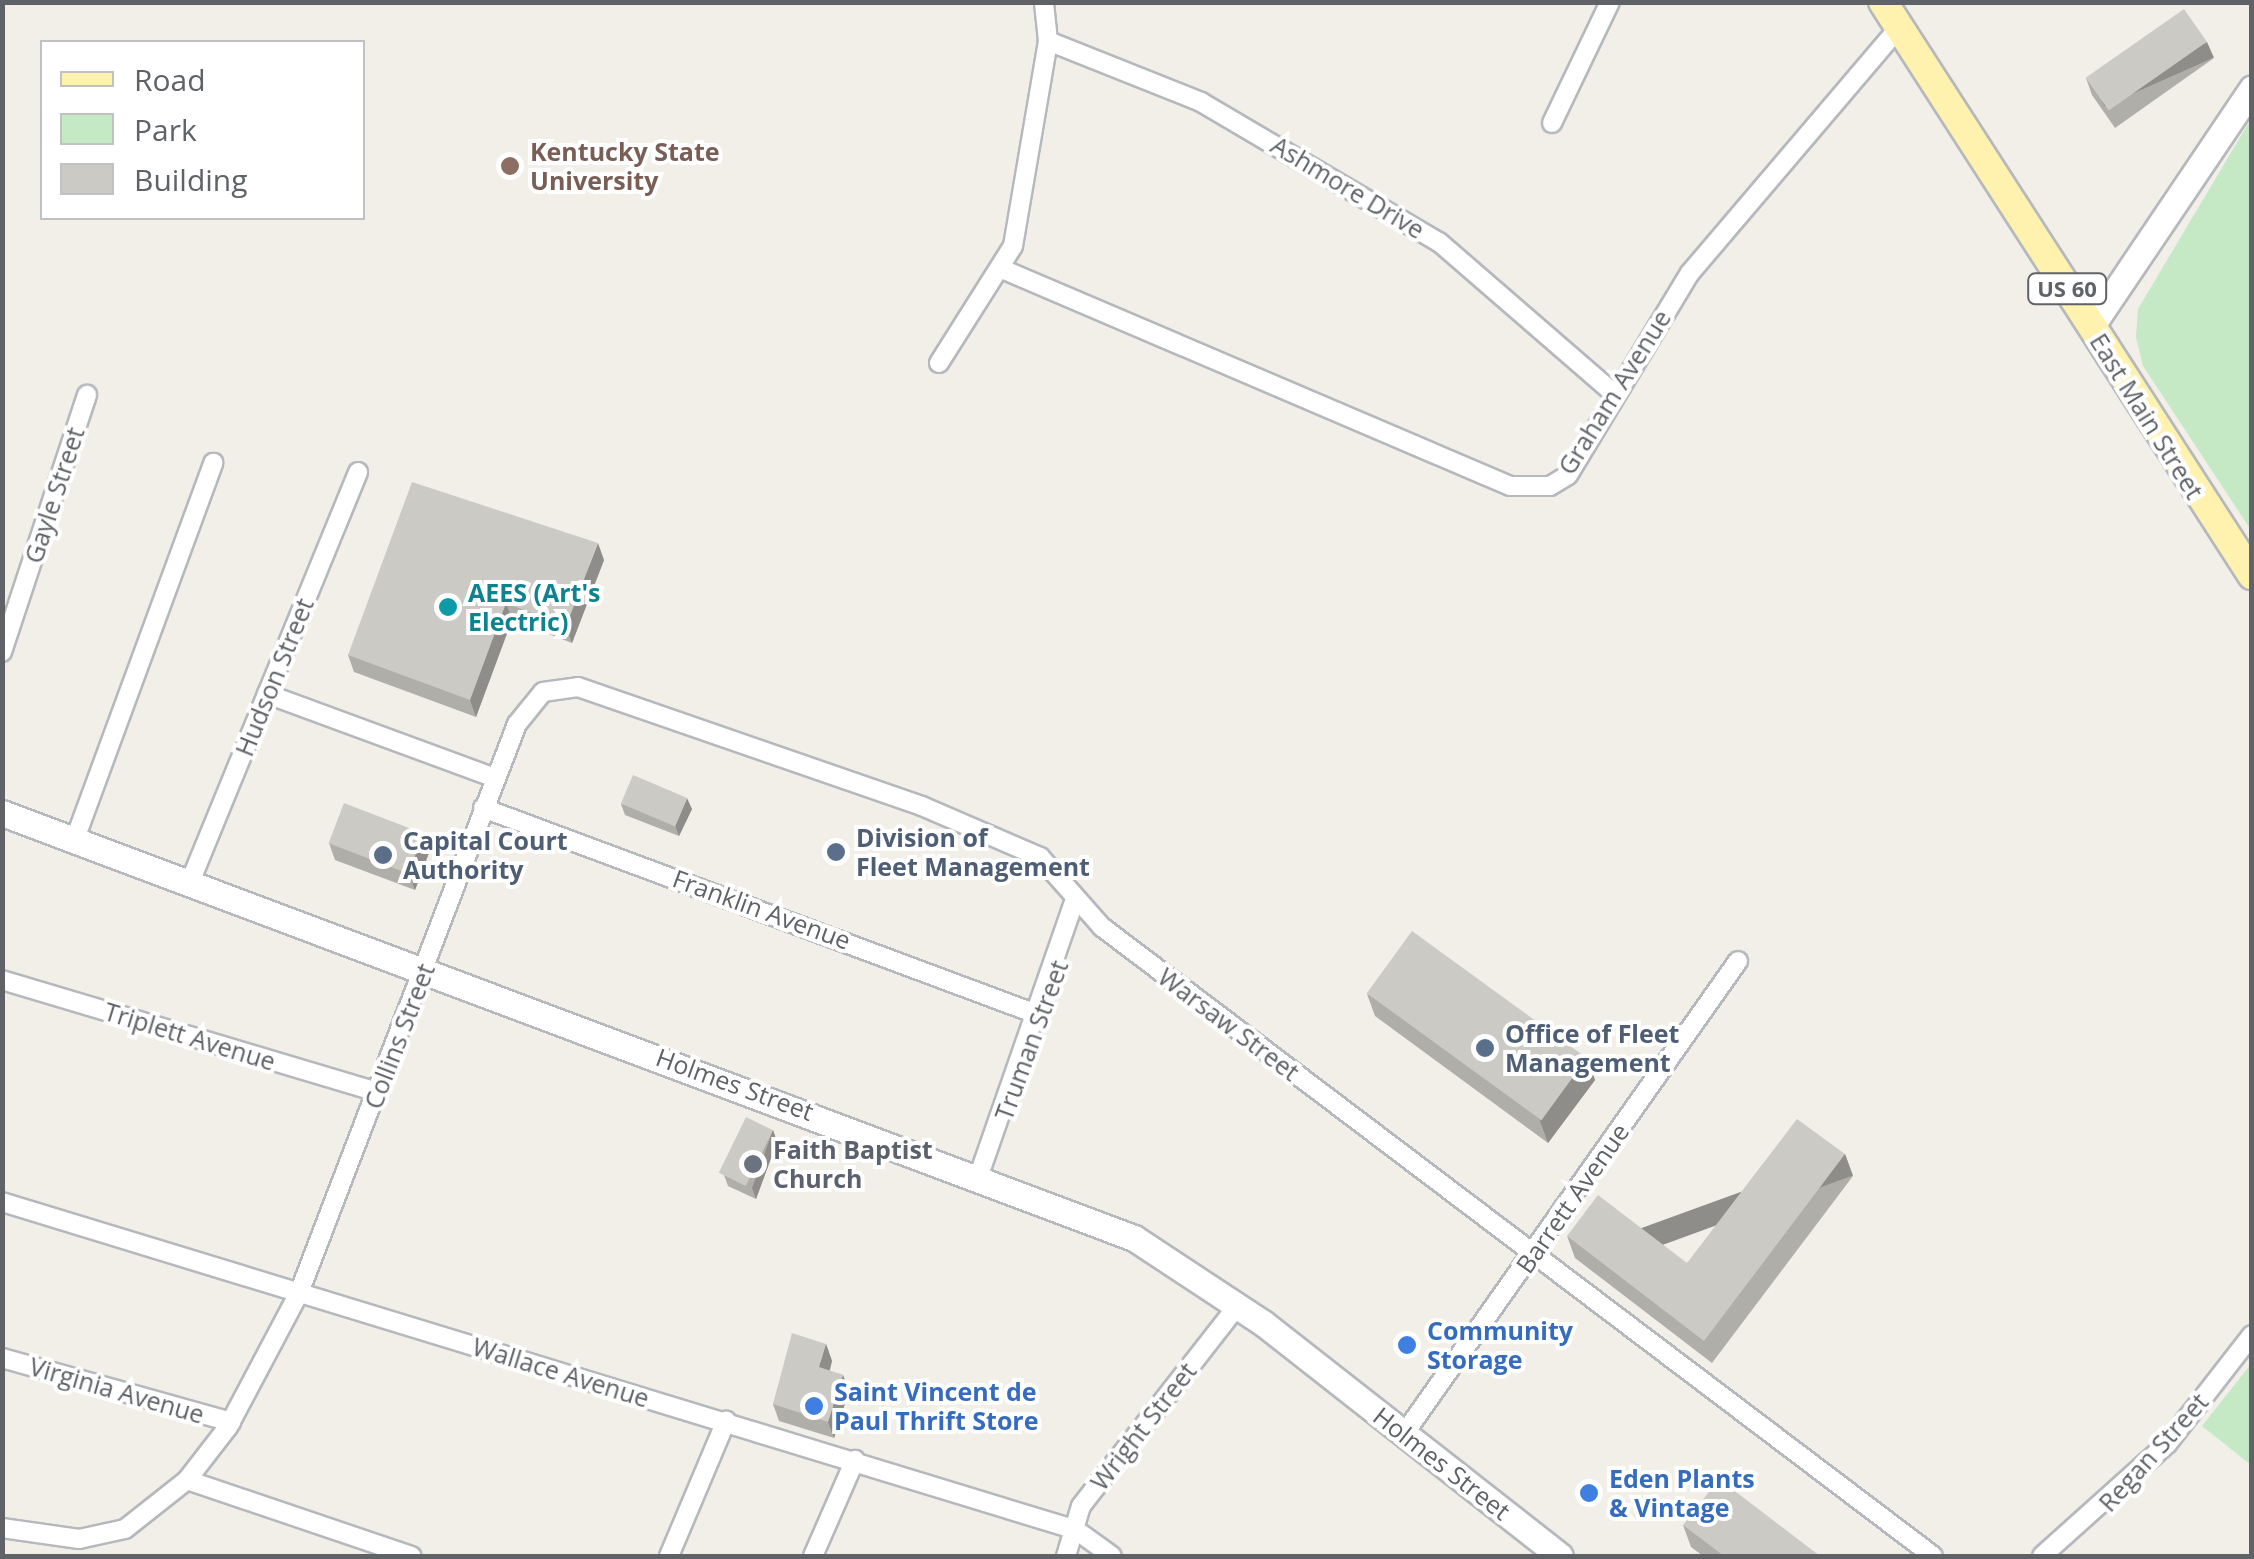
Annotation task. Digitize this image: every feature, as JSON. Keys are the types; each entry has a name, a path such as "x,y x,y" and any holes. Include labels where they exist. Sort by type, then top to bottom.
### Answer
{"main road":[{"name":"East Main Street","path":"1892,14 2252,575"},
{"path":"2090,327 2252,88"},
{"name":"Holmes Street","path":"2,812 979,1175 1134,1238 1238,1305 1560,1556"}],"street":[{"path":"938,363 1002,269 1031,164 1048,40 1044,2"},
{"path":"1552,123 1610,2"},
{"name":"Graham Avenue","path":"1002,269 1510,486 1550,486 1568,474 1610,391 1690,273 1892,14"},
{"name":"Ashmore Drive","path":"1048,40 1201,102 1424,232 1610,391"},
{"name":"Gayle Street","path":"2,652 88,395"},
{"path":"74,839 213,462"},
{"name":"Hudson Street","path":"190,882 358,472"},
{"name":"Warsaw Street","path":"493,777 544,692 578,687 1004,840 1061,873 1074,902 1933,1556"},
{"path":"267,694 493,777"},
{"name":"Collins Street","path":"2,1528 56,1536 125,1529 187,1480 231,1422 299,1293 426,969 493,777"},
{"name":"Franklin Avenue","path":"483,808 1039,1015"},
{"name":"Truman Street","path":"979,1175 1039,1015 1074,902"},
{"name":"Barrett Avenue","path":"1404,1434 1738,960"},
{"name":"Triplett Avenue","path":"2,980 378,1092"},
{"name":"Wallace Avenue","path":"2,1202 1076,1530 1112,1556"},
{"name":"Wright Street","path":"1066,1556 1082,1506 1238,1305"},
{"name":"Regan Street","path":"2042,1556 2166,1444 2252,1335"},
{"name":"Virginia Avenue","path":"2,1358 231,1422"},
{"path":"669,1556 726,1421"},
{"path":"813,1556 855,1460"},
{"path":"187,1480 411,1556"},
{"path":"56,1536 76,1556"}],"green space":[{"path":"2251,119 2251,530 2143,366 2136,337 2138,309"},
{"path":"2251,1364 2251,1465 2202,1426"}],"building":[{"path":"2184,9 2207,42 2109,111 2086,78"},
{"name":"AEES (Art's Electric)","path":"412,482 598,543 566,626 506,603 470,700 348,655"},
{"path":"633,775 687,798 675,827 621,804"},
{"path":"344,803 423,833 408,874 329,843"},
{"name":"Office of Fleet Management","path":"1412,931 1587,1058 1541,1120 1367,993"},
{"path":"746,1117 773,1130 746,1186 719,1173"},
{"path":"1797,1119 1845,1154 1704,1341 1567,1236 1598,1195 1687,1263"},
{"name":"Saint Vincent de Paul Thrift Store","path":"792,1333 826,1344 819,1367 843,1375 828,1422 773,1404"},
{"path":"1719,1479 1820,1556 1724,1556 1683,1525"}],"place":[{"name":"Kentucky State University","path":"510,166"},
{"name":"AEES (Art's Electric)","path":"448,607"},
{"name":"Division of Fleet Management","path":"836,852"},
{"name":"Capital Court Authority","path":"383,855"},
{"name":"Office of Fleet Management","path":"1485,1048"},
{"name":"Faith Baptist Church","path":"753,1164"},
{"name":"Community Storage","path":"1407,1345"},
{"name":"Saint Vincent de Paul Thrift Store","path":"814,1406"},
{"name":"Eden Plants & Vintage","path":"1589,1493"}]}
